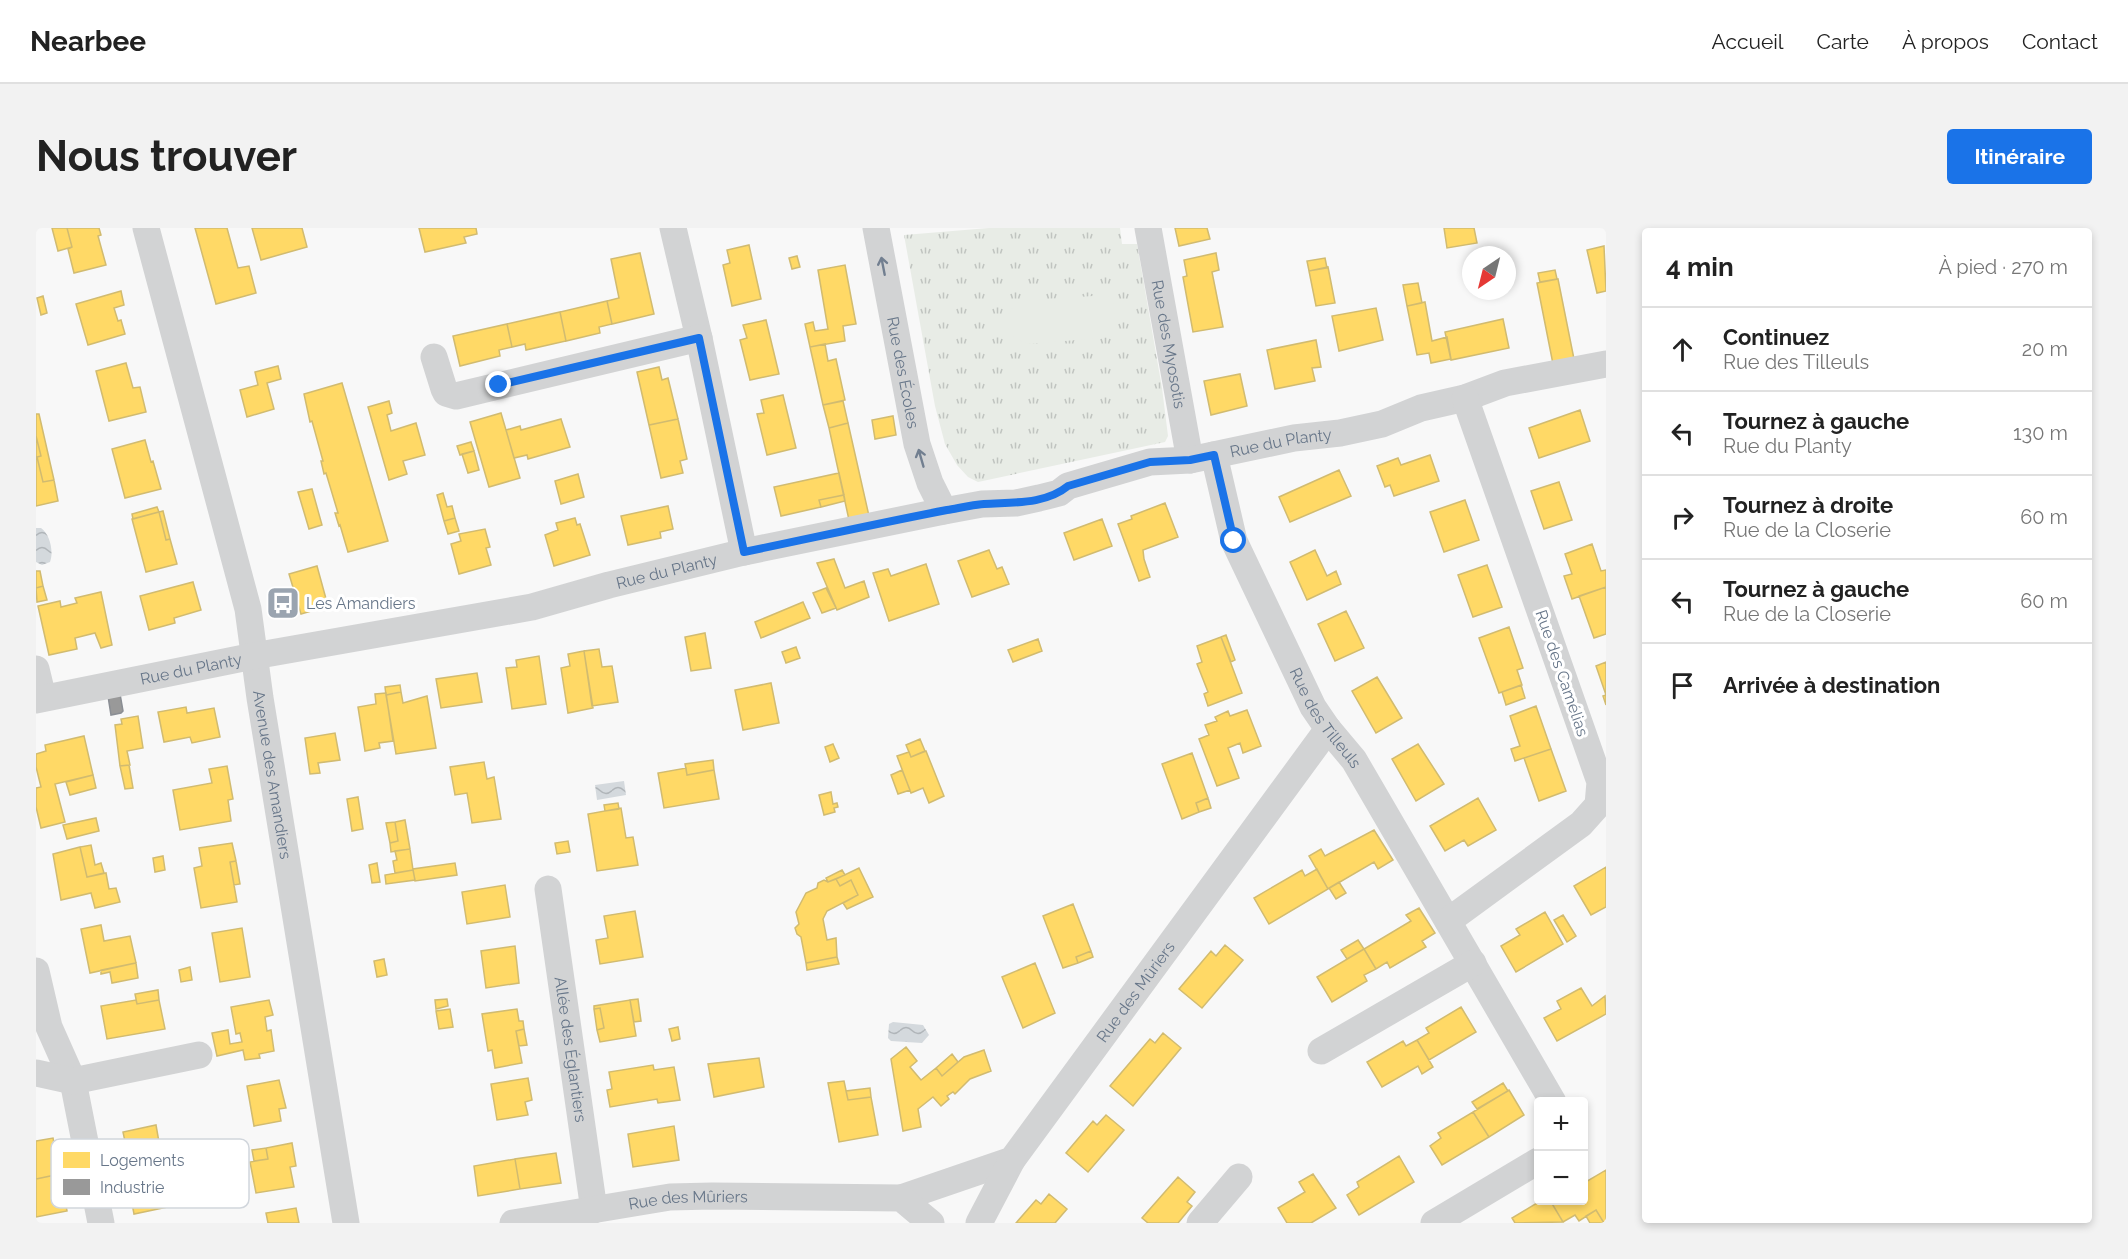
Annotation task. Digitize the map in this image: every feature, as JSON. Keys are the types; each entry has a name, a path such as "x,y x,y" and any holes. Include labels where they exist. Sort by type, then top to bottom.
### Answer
{"street":[{"name":"Avenue des Amandiers","path":"146,228 248,609 346,1223"},
{"path":"673,228 699,338 744,552"},
{"name":"Rue des Écoles","path":"876,228 916,444 930,483 944,511"},
{"name":"Rue des Myosotis","path":"1148,228 1202,458"},
{"path":"434,357 446,393 456,396 699,338"},
{"name":"Rue du Planty","path":"39,699 254,657 532,607 609,585 744,552 982,504 1016,503 1039,498 1059,493 1068,486 1145,463 1202,458 1294,438 1340,433 1382,424 1421,408 1465,398 1504,382 1606,364"},
{"name":"Rue des Camélias","path":"1448,921 1581,824 1598,805 1600,782 1465,398"},
{"name":"Rue des Tilleuls","path":"1202,458 1234,541 1302,685 1328,729 1354,760 1551,1097"},
{"path":"36,669 39,699"},
{"name":"Rue des Mûriers","path":"513,1223 670,1197 901,1198 1012,1160 1328,729"},
{"name":"Allée des Églantiers","path":"548,889 594,1210"},
{"path":"1321,1051 1473,963"},
{"path":"36,971 49,1027 73,1081 84,1139"},
{"path":"36,1073 73,1081 199,1055"},
{"path":"979,1223 1012,1160"},
{"path":"1434,1223 1534,1164"},
{"path":"1200,1223 1239,1177"},
{"path":"901,1198 932,1223"},
{"path":"98,1208 101,1223"}],"green space":[{"path":"989,228 1120,228 1122,244 1137,244 1162,388 1168,436 1165,442 978,482 968,477 957,465 945,444 935,406 904,235"},
{"path":"1107,295 1113,300 1116,330 1111,337 1030,344 1015,337 1007,326 1009,314 1020,301"}],"water":[{"path":"36,528 44,531 51,548 50,562 42,565 36,562"},
{"path":"624,781 626,795 597,800 595,785"},
{"path":"893,1022 923,1025 929,1035 922,1043 891,1041 888,1038 889,1024"}],"building: Logements":[{"path":"52,228 67,228 72,247 58,251"},
{"path":"67,228 99,228 101,235 98,236 106,265 74,273 68,249 72,247"},
{"path":"195,228 227,228 238,268 249,266 256,293 216,304"},
{"path":"252,228 302,228 307,247 261,260"},
{"path":"419,228 476,228 477,234 464,237 466,243 425,252"},
{"path":"1175,228 1207,228 1210,239 1179,246"},
{"path":"1444,228 1474,228 1477,243 1447,248"},
{"path":"749,245 761,299 732,306 723,265 730,263 727,250"},
{"path":"1604,246 1606,291 1597,293 1587,250"},
{"path":"640,253 654,314 612,324 607,301 619,298 611,259"},
{"path":"1216,253 1219,270 1212,272 1223,327 1193,332 1183,277 1187,276 1184,260"},
{"path":"797,256 800,267 792,269 789,258"},
{"path":"1325,258 1327,268 1309,271 1307,261"},
{"path":"845,265 856,324 843,326 845,341 810,347 805,324 813,322 815,331 828,329 818,270"},
{"path":"1328,267 1335,303 1316,306 1309,271"},
{"path":"1555,270 1557,279 1540,282 1538,273"},
{"path":"1558,279 1574,359 1553,364 1537,283"},
{"path":"1418,283 1422,303 1407,306 1403,285"},
{"path":"121,291 124,305 114,308 125,334 88,345 76,304"},
{"path":"43,296 47,313 41,315 37,298"},
{"path":"607,301 612,324 599,327 600,333 566,341 560,312"},
{"path":"1425,302 1432,341 1447,337 1451,359 1431,363 1429,353 1417,355 1407,306"},
{"path":"1376,308 1383,340 1339,351 1332,316"},
{"path":"560,312 566,341 526,350 525,344 512,347 507,324"},
{"path":"1503,319 1509,348 1451,360 1445,332"},
{"path":"766,320 779,374 750,380 740,340 747,338 743,325"},
{"path":"507,324 512,347 499,350 500,356 460,366 453,336"},
{"path":"1316,340 1321,367 1312,368 1315,381 1275,389 1267,350"},
{"path":"825,344 828,361 836,359 845,400 823,405 810,347"},
{"path":"126,363 133,388 140,387 146,412 109,421 96,371"},
{"path":"278,366 281,379 267,383 274,409 247,417 240,390 258,385 255,372"},
{"path":"659,367 662,380 668,378 678,419 649,425 637,372"},
{"path":"1240,374 1247,406 1211,415 1204,381"},
{"path":"342,383 388,541 348,552 335,513 338,513 326,473 324,474 321,461 323,461 312,421 310,422 304,394"},
{"path":"783,395 796,448 767,455 757,414 764,413 761,400"},
{"path":"389,401 392,413 387,415 391,431 416,423 425,455 403,461 407,474 389,480 368,407"},
{"path":"843,401 848,423 829,428 823,405"},
{"path":"1580,410 1590,441 1539,458 1529,428"},
{"path":"501,413 520,478 489,487 470,422"},
{"path":"36,414 39,414 54,480 43,482 37,457 41,456 36,436"},
{"path":"893,416 896,435 875,439 872,420"},
{"path":"561,419 570,447 528,459 527,455 514,458 506,430 520,426 521,430"},
{"path":"678,419 687,459 680,461 683,473 661,478 649,425"},
{"path":"848,423 869,516 849,520 829,428"},
{"path":"36,436 41,456 37,457 43,482 54,480 58,501 36,506"},
{"path":"145,440 161,489 125,498 112,449"},
{"path":"471,442 474,451 460,455 457,446"},
{"path":"474,451 479,470 468,473 462,454"},
{"path":"1430,455 1439,481 1394,496 1390,485 1385,487 1377,466 1398,458 1401,465"},
{"path":"1339,470 1351,496 1290,522 1279,497"},
{"path":"839,473 844,495 819,500 821,507 781,516 774,487"},
{"path":"578,474 584,497 561,504 555,481"},
{"path":"1559,482 1572,520 1544,529 1531,491"},
{"path":"312,489 322,525 309,529 298,492"},
{"path":"443,493 447,507 452,506 455,518 444,521 437,495"},
{"path":"844,495 845,501 821,507 819,500"},
{"path":"1465,500 1479,540 1444,552 1430,512"},
{"path":"1165,503 1178,537 1143,550 1150,577 1139,581 1118,524 1132,519 1131,516"},
{"path":"668,506 673,529 660,532 661,538 628,545 621,516"},
{"path":"157,507 159,512 133,519 132,514"},
{"path":"163,511 170,539 166,540 159,512"},
{"path":"159,512 166,540 170,539 177,564 146,572 132,519"},
{"path":"455,518 459,531 448,534 444,521"},
{"path":"575,518 577,525 580,524 590,555 554,566 545,535 558,530 556,523"},
{"path":"1102,519 1112,546 1074,560 1064,533"},
{"path":"485,529 490,547 486,548 491,565 459,574 451,544 461,541 459,534"},
{"path":"1592,544 1601,571 1606,570 1606,587 1572,599 1564,576 1572,574 1565,554"},
{"path":"989,550 997,569 1002,567 1009,584 972,597 958,561"},
{"path":"1315,550 1327,576 1336,571 1341,584 1307,600 1290,562"},
{"path":"834,559 845,588 864,581 869,597 837,610 817,563"},
{"path":"926,564 939,604 889,621 873,573 888,569 891,576"},
{"path":"1487,565 1502,607 1473,617 1458,575"},
{"path":"317,566 328,606 301,614 289,574"},
{"path":"36,571 40,571 43,586 36,588"},
{"path":"193,582 201,610 174,618 175,623 149,630 140,596"},
{"path":"43,586 47,600 37,602 36,588"},
{"path":"1606,587 1606,634 1594,638 1579,596"},
{"path":"826,588 836,608 822,613 813,593"},
{"path":"101,592 112,645 101,648 95,633 75,638 77,649 49,655 38,606 60,601 61,607 77,603 75,598"},
{"path":"803,602 810,618 761,638 755,622"},
{"path":"1346,611 1364,648 1335,661 1318,624"},
{"path":"1509,627 1523,668 1517,670 1522,685 1499,693 1479,638"},
{"path":"705,633 711,668 691,671 685,637"},
{"path":"1226,635 1235,660 1231,662 1221,637"},
{"path":"1221,637 1242,693 1208,706 1204,694 1208,692 1197,664 1202,662 1197,646"},
{"path":"1038,639 1042,651 1013,662 1008,650"},
{"path":"796,647 800,658 786,663 782,652"},
{"path":"599,649 602,667 612,666 618,702 592,706 584,651"},
{"path":"584,651 593,708 568,713 561,668 570,666 568,654"},
{"path":"539,656 546,704 512,709 506,668 517,667 516,660"},
{"path":"1606,662 1606,695 1596,666"},
{"path":"477,673 482,702 441,708 436,679"},
{"path":"1377,677 1402,718 1376,733 1352,691"},
{"path":"771,683 779,723 743,730 735,690"},
{"path":"400,685 401,692 386,695 385,687"},
{"path":"1521,685 1525,698 1506,705 1502,692"},
{"path":"401,692 403,703 427,696 436,748 396,754 386,695"},
{"path":"386,693 393,741 379,743 380,748 365,751 358,707 376,704 375,694"},
{"path":"1536,706 1551,749 1515,761 1511,749 1520,746 1510,716"},
{"path":"186,707 187,713 214,708 220,737 192,743 190,737 164,742 158,712"},
{"path":"1247,710 1261,746 1243,753 1240,743 1228,748 1239,778 1217,786 1199,739 1209,735 1205,725 1217,721 1215,717 1228,711 1230,716"},
{"path":"138,716 143,748 127,751 130,765 120,766 115,725 122,724 121,719"},
{"path":"335,733 340,760 318,763 320,773 310,774 305,738"},
{"path":"84,736 93,775 55,784 65,822 41,828 36,807 36,788 41,787 36,767 36,754 46,751 45,745"},
{"path":"920,739 925,751 911,757 906,745"},
{"path":"833,744 839,758 830,762 825,747"},
{"path":"1418,744 1444,784 1416,801 1392,759"},
{"path":"1551,749 1566,791 1539,801 1524,758"},
{"path":"926,751 944,796 929,803 923,788 911,793 897,756 909,752 911,757"},
{"path":"1192,753 1208,798 1196,803 1199,812 1182,819 1162,764"},
{"path":"713,760 714,770 687,775 685,764"},
{"path":"484,762 487,779 494,777 501,819 472,823 467,793 455,795 450,767"},
{"path":"129,765 133,788 125,789 120,766"},
{"path":"227,766 233,799 228,800 231,821 180,830 173,790 212,783 209,769"},
{"path":"686,768 687,775 714,770 719,799 664,808 658,773"},
{"path":"902,770 910,790 898,794 891,775"},
{"path":"93,775 96,788 70,795 66,782"},
{"path":"831,792 833,804 837,803 838,807 834,808 835,812 824,815 819,795"},
{"path":"358,797 363,829 352,831 347,799"},
{"path":"1208,798 1211,808 1199,812 1196,803"},
{"path":"1478,798 1496,830 1468,846 1464,840 1445,851 1430,826"},
{"path":"618,803 619,809 605,811 604,805"},
{"path":"621,808 626,838 633,837 638,865 597,871 588,814"},
{"path":"96,818 99,831 67,839 63,825"},
{"path":"405,820 410,849 391,852 390,843 398,841 395,822"},
{"path":"395,822 398,841 390,843 386,823"},
{"path":"1374,830 1393,860 1378,869 1374,862 1328,889 1309,856 1321,849 1325,856"},
{"path":"568,841 570,852 557,854 555,843"},
{"path":"232,843 236,861 230,862 237,902 201,908 194,868 202,866 199,848"},
{"path":"91,845 95,865 101,863 104,873 87,877 80,847"},
{"path":"80,847 87,877 106,873 109,889 116,888 120,902 95,908 91,893 61,900 53,854"},
{"path":"410,849 413,870 395,873 393,861 397,860 395,851"},
{"path":"163,856 165,870 155,872 153,858"},
{"path":"236,861 240,884 234,885 230,862"},
{"path":"377,863 380,882 372,883 369,865"},
{"path":"455,863 457,875 415,881 413,869"},
{"path":"1606,867 1606,907 1591,915 1574,886"},
{"path":"859,868 873,897 847,909 843,903 858,895 851,880 840,886 836,879"},
{"path":"1317,869 1328,889 1269,924 1254,898 1302,870 1305,876"},
{"path":"413,870 415,880 386,884 385,875"},
{"path":"842,870 845,875 828,882 826,878"},
{"path":"836,879 840,886 851,880 858,895 827,911 823,919 827,940 836,938 837,957 806,963 801,937 795,928 799,924 796,912 806,893 817,888 818,883"},
{"path":"1339,882 1346,893 1336,899 1329,888"},
{"path":"505,885 510,917 467,924 462,892"},
{"path":"1073,904 1091,951 1076,957 1078,963 1063,968 1043,916"},
{"path":"1419,908 1435,933 1422,941 1426,947 1390,968 1387,962 1376,969 1364,949 1411,921 1406,915"},
{"path":"635,911 643,957 600,964 596,940 608,938 604,916"},
{"path":"1545,912 1563,944 1516,972 1501,946 1520,935 1516,929"},
{"path":"1563,915 1576,936 1567,942 1554,920"},
{"path":"101,925 104,941 130,936 136,963 90,973 81,929"},
{"path":"242,928 250,977 220,982 212,933"},
{"path":"1358,940 1364,949 1347,959 1341,950"},
{"path":"1225,945 1243,960 1202,1008 1179,989 1211,951 1216,956"},
{"path":"515,946 519,983 486,988 481,951"},
{"path":"1364,949 1376,969 1364,975 1367,981 1332,1002 1317,977"},
{"path":"1091,951 1093,957 1078,963 1076,957"},
{"path":"837,957 839,964 807,970 806,963"},
{"path":"384,959 387,975 377,977 374,961"},
{"path":"136,963 138,978 112,983 110,972 101,974 101,970"},
{"path":"1035,963 1055,1013 1023,1028 1002,977"},
{"path":"190,967 192,980 181,982 179,970"},
{"path":"1581,988 1592,1006 1605,996 1606,1014 1557,1041 1544,1018 1561,1009 1557,1001"},
{"path":"158,990 159,1000 137,1004 135,994"},
{"path":"447,999 448,1006 436,1009 435,1000"},
{"path":"638,999 641,1021 634,1022 630,1000"},
{"path":"136,1000 137,1004 159,1000 165,1029 107,1039 101,1006"},
{"path":"269,1000 273,1015 265,1017 267,1031 271,1030 274,1051 259,1054 260,1058 245,1060 243,1050 217,1056 212,1033 228,1030 230,1044 242,1042 240,1033 236,1034 231,1007"},
{"path":"630,1000 636,1036 600,1042 597,1030 604,1028 600,1008 594,1009 594,1006"},
{"path":"1461,1007 1476,1032 1429,1060 1417,1040 1429,1033 1426,1028"},
{"path":"600,1008 604,1028 597,1030 594,1009"},
{"path":"450,1009 453,1027 439,1029 436,1011"},
{"path":"517,1009 519,1021 523,1021 524,1029 516,1031 522,1063 495,1068 492,1050 488,1051 482,1014"},
{"path":"678,1027 680,1039 672,1041 669,1029"},
{"path":"524,1029 527,1045 519,1046 516,1031"},
{"path":"1163,1033 1181,1048 1133,1106 1110,1086 1150,1039 1155,1043"},
{"path":"1417,1040 1433,1067 1422,1074 1418,1066 1382,1087 1367,1062 1403,1041 1406,1046"},
{"path":"906,1047 917,1061 910,1067 921,1080 936,1068 942,1076 964,1057 984,1050 991,1071 970,1079 955,1094 953,1092 947,1096 949,1099 941,1106 933,1097 918,1109 921,1127 903,1131 891,1059"},
{"path":"952,1054 958,1062 942,1076 936,1068"},
{"path":"759,1058 764,1087 714,1097 708,1064"},
{"path":"653,1065 654,1070 674,1067 680,1100 658,1103 657,1099 610,1107 607,1090 612,1089 609,1072"},
{"path":"528,1078 532,1100 525,1102 528,1115 497,1120 491,1084"},
{"path":"279,1080 286,1108 279,1109 281,1121 254,1126 247,1086"},
{"path":"844,1081 848,1100 871,1097 878,1135 839,1142 828,1083"},
{"path":"1503,1083 1508,1091 1477,1109 1472,1102"},
{"path":"870,1088 871,1097 848,1100 846,1091"},
{"path":"1509,1090 1524,1115 1489,1137 1473,1112"},
{"path":"1473,1112 1489,1137 1442,1165 1430,1146 1441,1138 1438,1133"},
{"path":"1106,1115 1124,1130 1088,1172 1066,1153 1093,1121 1097,1125"},
{"path":"156,1125 158,1139 124,1139 123,1132"},
{"path":"674,1126 679,1160 633,1167 628,1134"},
{"path":"53,1138 53,1139 51,1139 51,1176 36,1179 36,1141"},
{"path":"292,1143 296,1166 290,1167 294,1187 256,1193 250,1162 268,1159 266,1148"},
{"path":"266,1148 268,1159 254,1161 252,1150"},
{"path":"556,1153 561,1183 520,1189 515,1159"},
{"path":"1399,1156 1414,1182 1359,1215 1347,1195 1359,1187 1357,1182"},
{"path":"515,1159 520,1189 478,1196 474,1166"},
{"path":"1606,1170 1606,1223 1596,1210 1579,1221 1575,1215 1563,1222 1553,1205 1588,1205 1588,1181"},
{"path":"1313,1174 1336,1208 1311,1223 1287,1223 1278,1208 1305,1192 1299,1182"},
{"path":"51,1176 51,1208 66,1208 67,1211 36,1217 36,1179"},
{"path":"1178,1177 1195,1192 1187,1202 1192,1206 1178,1223 1148,1223 1142,1218"},
{"path":"1049,1194 1067,1209 1055,1223 1016,1223 1036,1200 1041,1204"},
{"path":"1534,1205 1553,1205 1563,1222 1515,1223 1512,1218"},
{"path":"133,1208 163,1208 134,1214"},
{"path":"296,1208 299,1223 268,1223 266,1213"},
{"path":"1596,1210 1604,1223 1590,1223 1586,1216"}],"building: Industrie":[{"path":"120,694 123,711 111,715 108,696"}],"place":[{"name":"Les Amandiers","path":"283,603"}],"route":[{"path":"499,385 699,338 744,552 982,504 1016,503 1059,493 1068,486 1145,463 1190,460 1214,455 1234,541"}]}
